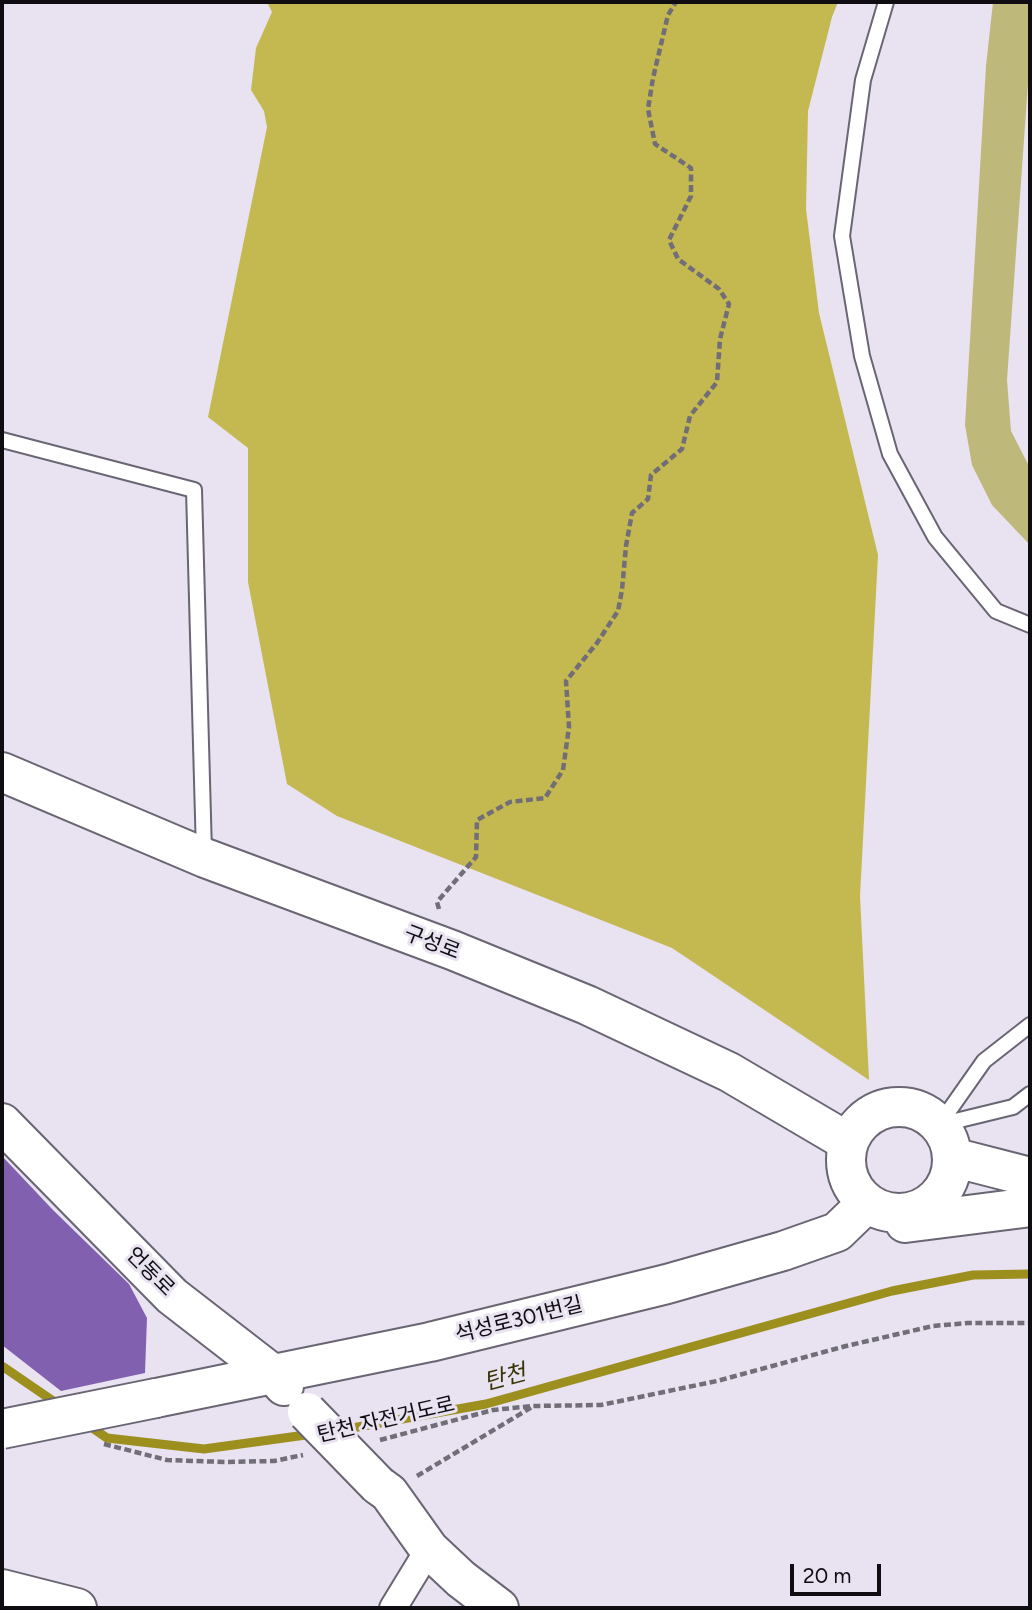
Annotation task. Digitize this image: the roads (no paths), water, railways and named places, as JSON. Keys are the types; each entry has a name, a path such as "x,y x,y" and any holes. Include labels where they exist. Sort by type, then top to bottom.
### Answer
{"main road":[{"name":"구성로","path":"2,772 205,858 452,950 587,1004 729,1072 848,1142"},
{"path":"946,1141 951,1174 944,1189 932,1202 916,1210 899,1213 882,1211 867,1203 855,1190 848,1174 848,1142 860,1124 874,1114 891,1108 909,1108 925,1114 946,1141 1030,1177"},
{"name":"언동로","path":"2,1123 172,1296 274,1375 384,1489 429,1549"},
{"name":"석성로301번길","path":"2,1429 430,1342 654,1287 783,1251 837,1232 867,1203"},
{"path":"837,1232 1030,1207"},
{"path":"429,1549 461,1579 499,1608"},
{"path":"2,1589 77,1608"}],"street":[{"path":"393,1608 429,1549"}],"lane":[{"path":"886,2 863,80 842,236 862,356 890,454 935,537 996,611 1030,625"},
{"path":"2,440 194,489 205,858"},
{"path":"946,1141 984,1061 1030,1025"},
{"path":"946,1141 1013,1107 1030,1094"}],"waterway":[{"name":"탄천","path":"341,1430 486,1404 892,1291 973,1275 1030,1274"},
{"name":"탄천","path":"2,1366 59,1405"},
{"name":"탄천","path":"88,1425 107,1438 204,1449 313,1434"}]}
